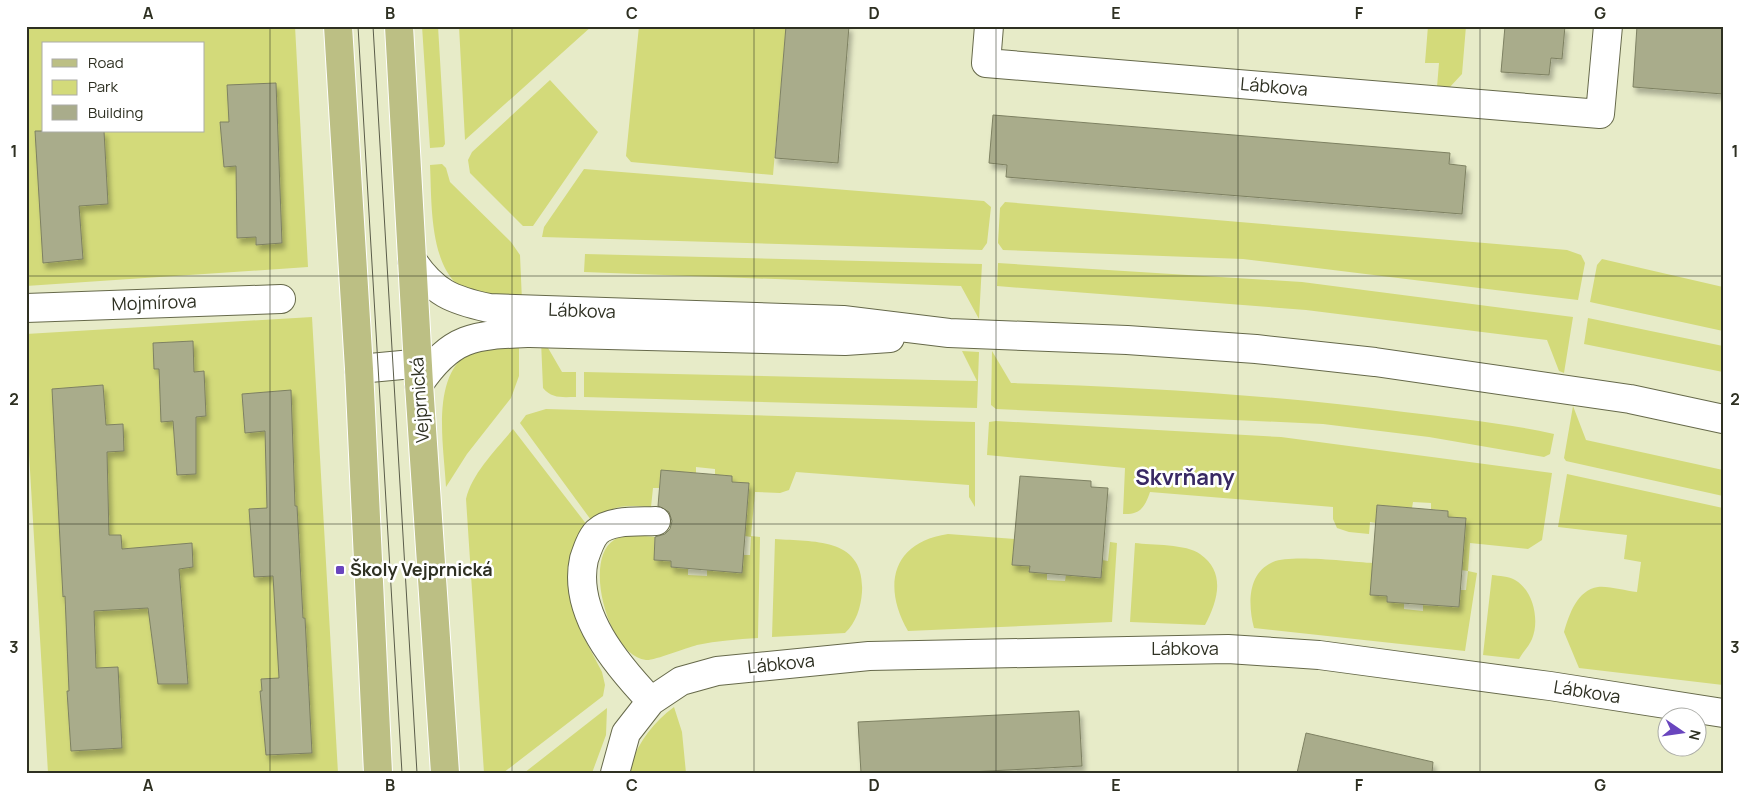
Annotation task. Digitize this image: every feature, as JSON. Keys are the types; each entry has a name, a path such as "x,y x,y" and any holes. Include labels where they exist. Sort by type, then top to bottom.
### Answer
{"main road":[{"path":"338,26 359,369 378,773"},
{"name":"Vejprnická","path":"399,26 412,260 424,370 445,773"}],"street":[{"name":"Lábkova","path":"989,26 986,63 1600,114 1608,26"},
{"name":"Lábkova","path":"412,260 424,278 438,291 460,302 489,308 844,320 949,333 1127,340 1256,349 1346,359 1630,399 1723,419"},
{"name":"Mojmírova","path":"26,308 281,299"},
{"name":"Lábkova","path":"424,370 449,348 475,337 496,334 530,333 845,341 949,333"},
{"path":"359,369 424,370"},
{"path":"651,701 614,659 590,620 582,572 587,549 597,532 610,525 656,521"},
{"name":"Lábkova","path":"615,773 626,733 651,701 681,681 716,671 859,656 1208,648 1319,656 1550,686 1723,713"}],"green space":[{"path":"26,26 295,26 308,267 26,286"},
{"path":"422,26 438,26 445,144 443,147 430,148"},
{"path":"459,26 592,26 465,140"},
{"path":"639,26 786,26 773,175 631,162 626,156"},
{"path":"1428,26 1466,26 1462,74 1449,88 1437,87 1439,63 1425,63"},
{"path":"550,80 598,132 533,226 523,226 470,173 468,160 472,152"},
{"path":"442,164 446,168 450,182 511,242 520,255 522,301 472,293 458,285 447,272 435,237 431,198 430,165"},
{"path":"584,169 984,201 991,207 987,243 982,250 542,237 544,227"},
{"path":"1005,202 1567,250 1581,255 1585,263 1578,300 1243,259 1003,250 998,243 1000,208"},
{"path":"585,254 982,264 979,319 961,286 584,272"},
{"path":"1602,259 1723,287 1723,331 1590,302 1597,265"},
{"path":"998,263 1302,282 1573,317 1564,373 1559,371 1547,340 1306,310 997,286"},
{"path":"312,317 338,773 48,773 26,403 26,334"},
{"path":"1588,318 1723,346 1723,372 1584,344"},
{"path":"519,341 519,376 511,398 467,454 446,487 442,414 444,395 449,378 457,363 470,352"},
{"path":"541,341 544,341 562,372 576,372 576,397 554,396 543,388"},
{"path":"962,351 979,352 977,408 584,397 584,372 977,381"},
{"path":"992,351 1011,383 1158,389 1257,396 1479,421 1554,434 1550,454 1544,457 1429,437 1323,424 996,409 991,405"},
{"path":"1573,406 1586,440 1723,470 1723,496 1566,461 1564,458"},
{"path":"546,409 975,422 975,507 969,497 969,485 796,472 789,490 780,493 755,492 751,536 760,537 758,638 727,640 697,645 646,660 633,655 621,642 611,626 600,586 600,567 605,551 614,540 623,536 655,537 654,560 671,561 671,567 688,569 688,575 707,576 707,570 742,573 743,555 750,555 751,537 745,536 749,484 732,482 732,476 715,475 715,469 696,467 696,473 661,471 659,488 653,488 651,507 620,507 607,511 591,520 520,423 526,415"},
{"path":"989,422 1281,437 1552,473 1542,540 1528,549 1470,543 1468,571 1461,570 1466,518 1448,517 1448,511 1431,509 1431,503 1413,502 1412,508 1377,505 1376,523 1370,522 1369,534 1349,532 1337,528 1333,519 1333,507 1150,492 1141,509 1134,513 1123,514 1125,468 987,455"},
{"path":"513,429 587,525 571,598 580,630 602,672 605,685 603,696 503,773 484,773 466,499 473,480 479,471"},
{"path":"1567,474 1723,508 1723,685 1579,668 1564,632 1575,604 1585,593 1598,587 1637,592 1641,562 1624,559 1627,535 1558,527"},
{"path":"948,534 1015,539 1012,565 1030,566 1030,572 1047,574 1047,580 1065,581 1066,575 1100,578 1102,560 1108,561 1110,542 1117,543 1112,622 908,631 895,598 894,583 897,569 904,556 914,546 929,539"},
{"path":"775,539 805,541 834,546 846,552 855,561 861,574 862,592 855,620 845,633 772,637"},
{"path":"1135,543 1187,548 1200,554 1208,562 1214,570 1217,588 1213,607 1205,625 1130,622"},
{"path":"1293,559 1321,559 1373,563 1387,596 1404,603 1404,609 1423,611 1423,605 1459,607 1459,590 1466,590 1468,571 1477,573 1465,651 1254,628 1251,600 1254,582 1264,567 1273,562"},
{"path":"1492,575 1504,576 1515,580 1526,591 1533,606 1535,615 1534,631 1531,642 1519,659 1483,655"},
{"path":"674,707 682,732 686,773 627,773 640,744 658,721"},
{"path":"607,708 606,735 592,773 524,773"}],"building":[{"path":"786,26 849,26 838,163 775,158"},
{"path":"1505,26 1565,26 1562,59 1551,58 1549,75 1501,72"},
{"path":"1637,26 1723,26 1723,94 1633,87"},
{"path":"276,83 282,243 256,245 256,237 237,238 236,166 224,167 220,122 229,122 227,85"},
{"path":"993,115 1450,153 1449,164 1466,166 1462,214 1006,177 1007,165 989,163"},
{"path":"35,131 104,132 108,204 79,206 83,259 43,263"},
{"path":"193,341 194,372 204,371 206,416 196,417 196,474 177,475 173,421 161,422 159,369 154,369 153,343"},
{"path":"103,385 106,425 123,424 124,451 107,452 109,535 121,535 122,549 192,543 193,567 179,569 188,684 158,684 148,608 94,611 96,668 118,667 122,748 71,751 67,691 69,691 65,596 63,597 52,389"},
{"path":"291,390 295,506 297,506 303,618 305,618 312,753 266,755 260,691 262,691 261,679 279,678 273,576 254,577 249,509 267,508 265,431 245,433 242,394"},
{"path":"661,470 732,476 732,482 749,483 742,573 671,567 671,561 654,560 655,537 665,534 670,529 672,521 669,512 658,506"},
{"path":"1020,476 1091,481 1091,487 1108,488 1101,578 1029,572 1030,566 1012,565"},
{"path":"1377,505 1448,511 1448,517 1466,518 1459,607 1387,602 1387,596 1370,595"},
{"path":"1079,711 1082,766 952,773 861,773 858,722"},
{"path":"1306,733 1433,762 1432,773 1297,773"}],"tram line":[{"path":"358,26 402,773"},
{"path":"373,26 417,773"}],"place":[{"name":"Školy Vejprnická","path":"340,570"}],"district":[{"name":"Skvrňany","path":"1185,477"}]}
